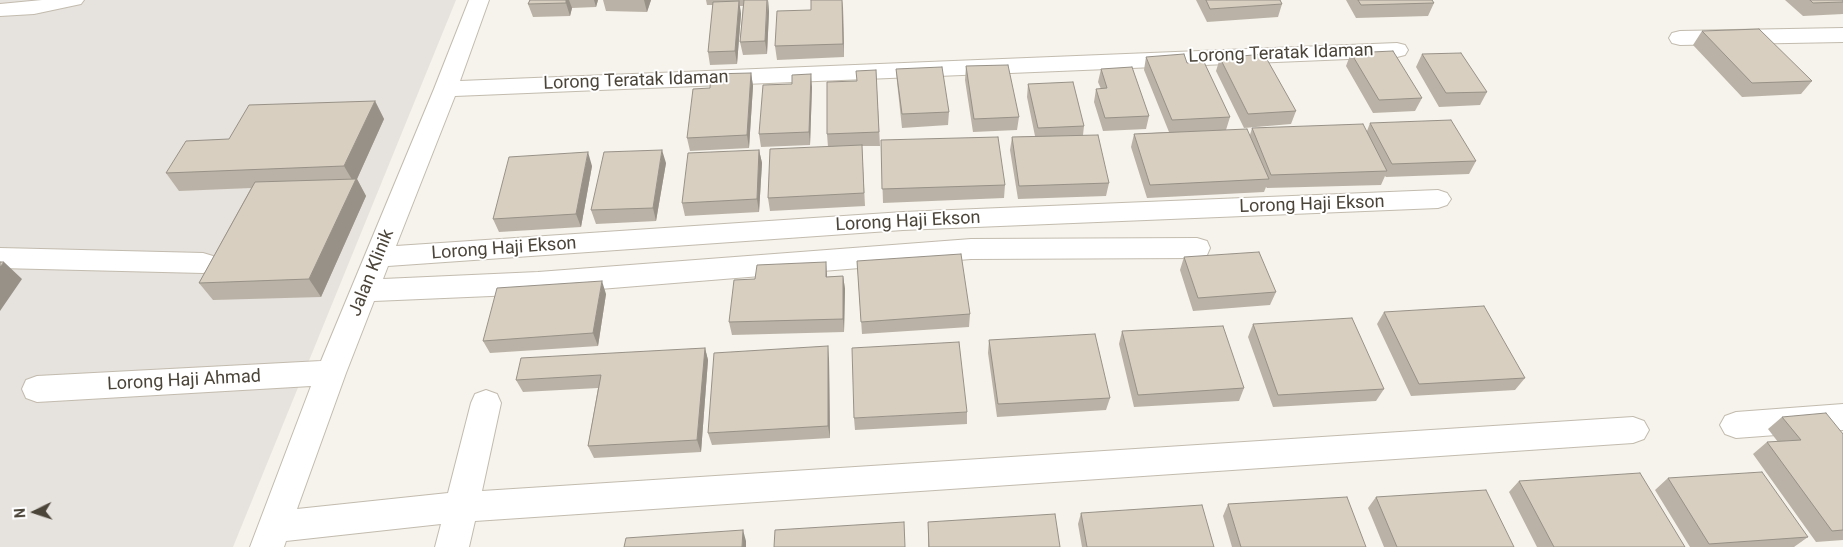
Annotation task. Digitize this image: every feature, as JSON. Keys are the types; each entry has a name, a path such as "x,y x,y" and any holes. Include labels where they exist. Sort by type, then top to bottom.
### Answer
{"street":[{"path":"0,10 34,8 74,0"},
{"name":"Jalan Klinik","path":"271,537 331,373 446,89 479,0"},
{"path":"1680,38 1843,35"},
{"name":"Lorong Teratak Idaman","path":"446,89 1397,50"},
{"name":"Lorong Haji Ekson","path":"378,257 903,221 1438,199"},
{"path":"364,292 538,283 971,249 1197,248"},
{"path":"0,258 203,263"},
{"name":"Lorong Haji Ahmad","path":"37,389 331,373"},
{"path":"452,547 486,403"},
{"path":"1736,425 1843,417"},
{"path":"271,537 461,507 1633,430"}],"shaded area":[{"path":"0,0 456,0 233,547 0,547"}],"building":[{"path":"530,0 566,0 566,3 528,4"},
{"path":"744,0 767,0 765,41 740,42"},
{"path":"811,0 842,0 843,44 775,46 777,11 811,10"},
{"path":"1206,0 1280,0 1282,4 1210,9"},
{"path":"1358,0 1432,0 1434,3 1361,5"},
{"path":"1810,0 1843,0 1843,2 1813,3"},
{"path":"739,1 735,51 708,52 713,2"},
{"path":"1759,29 1812,81 1752,83 1702,31"},
{"path":"1393,51 1422,98 1379,100 1351,53"},
{"path":"1461,53 1487,92 1446,93 1422,54"},
{"path":"1184,54 1187,63 1204,62 1230,117 1172,120 1146,57"},
{"path":"1264,54 1296,111 1248,114 1220,58"},
{"path":"1008,65 1019,117 974,119 966,66"},
{"path":"942,67 949,112 902,114 896,69"},
{"path":"1132,67 1149,116 1105,118 1096,89 1107,88 1101,69"},
{"path":"876,70 879,132 827,134 827,82 857,81 856,71"},
{"path":"751,73 747,135 687,138 693,89 710,88 711,74"},
{"path":"811,74 809,132 759,134 763,85 792,84 792,75"},
{"path":"1073,82 1084,126 1038,128 1028,84"},
{"path":"375,101 344,166 166,173 186,141 229,139 249,105"},
{"path":"1451,120 1476,161 1392,164 1370,123"},
{"path":"1363,124 1387,171 1271,175 1252,128"},
{"path":"1247,129 1269,179 1150,185 1134,134"},
{"path":"1098,135 1109,183 1019,186 1012,137"},
{"path":"998,137 1005,185 882,189 881,140"},
{"path":"862,145 864,193 768,198 770,149"},
{"path":"662,150 653,208 591,210 604,152"},
{"path":"759,150 757,199 682,203 688,153"},
{"path":"588,152 576,214 493,219 509,157"},
{"path":"356,179 309,279 199,283 255,182"},
{"path":"1259,252 1276,292 1198,298 1184,257"},
{"path":"961,254 970,314 861,322 857,261"},
{"path":"826,262 826,277 843,276 843,319 729,322 734,280 755,279 757,265"},
{"path":"602,281 593,333 483,341 497,288"},
{"path":"1484,306 1525,378 1419,384 1384,312"},
{"path":"1352,318 1384,389 1278,395 1253,324"},
{"path":"1223,326 1244,388 1138,395 1122,331"},
{"path":"1095,334 1110,398 998,404 989,340"},
{"path":"959,342 967,412 854,418 852,348"},
{"path":"828,346 828,426 708,433 714,353"},
{"path":"705,348 697,440 588,446 601,375 516,380 521,358"},
{"path":"1826,413 1843,434 1843,530 1832,531 1767,442 1801,440 1782,417"},
{"path":"1762,472 1808,537 1709,544 1668,478"},
{"path":"1640,473 1685,547 1554,547 1519,481"},
{"path":"1486,490 1514,547 1397,547 1376,497"},
{"path":"1347,497 1366,547 1241,547 1228,504"},
{"path":"1202,505 1214,547 1087,547 1081,513"},
{"path":"1055,514 1060,547 929,547 928,522"},
{"path":"904,522 905,547 774,547 775,530"},
{"path":"743,530 742,547 624,547 626,538"}]}
